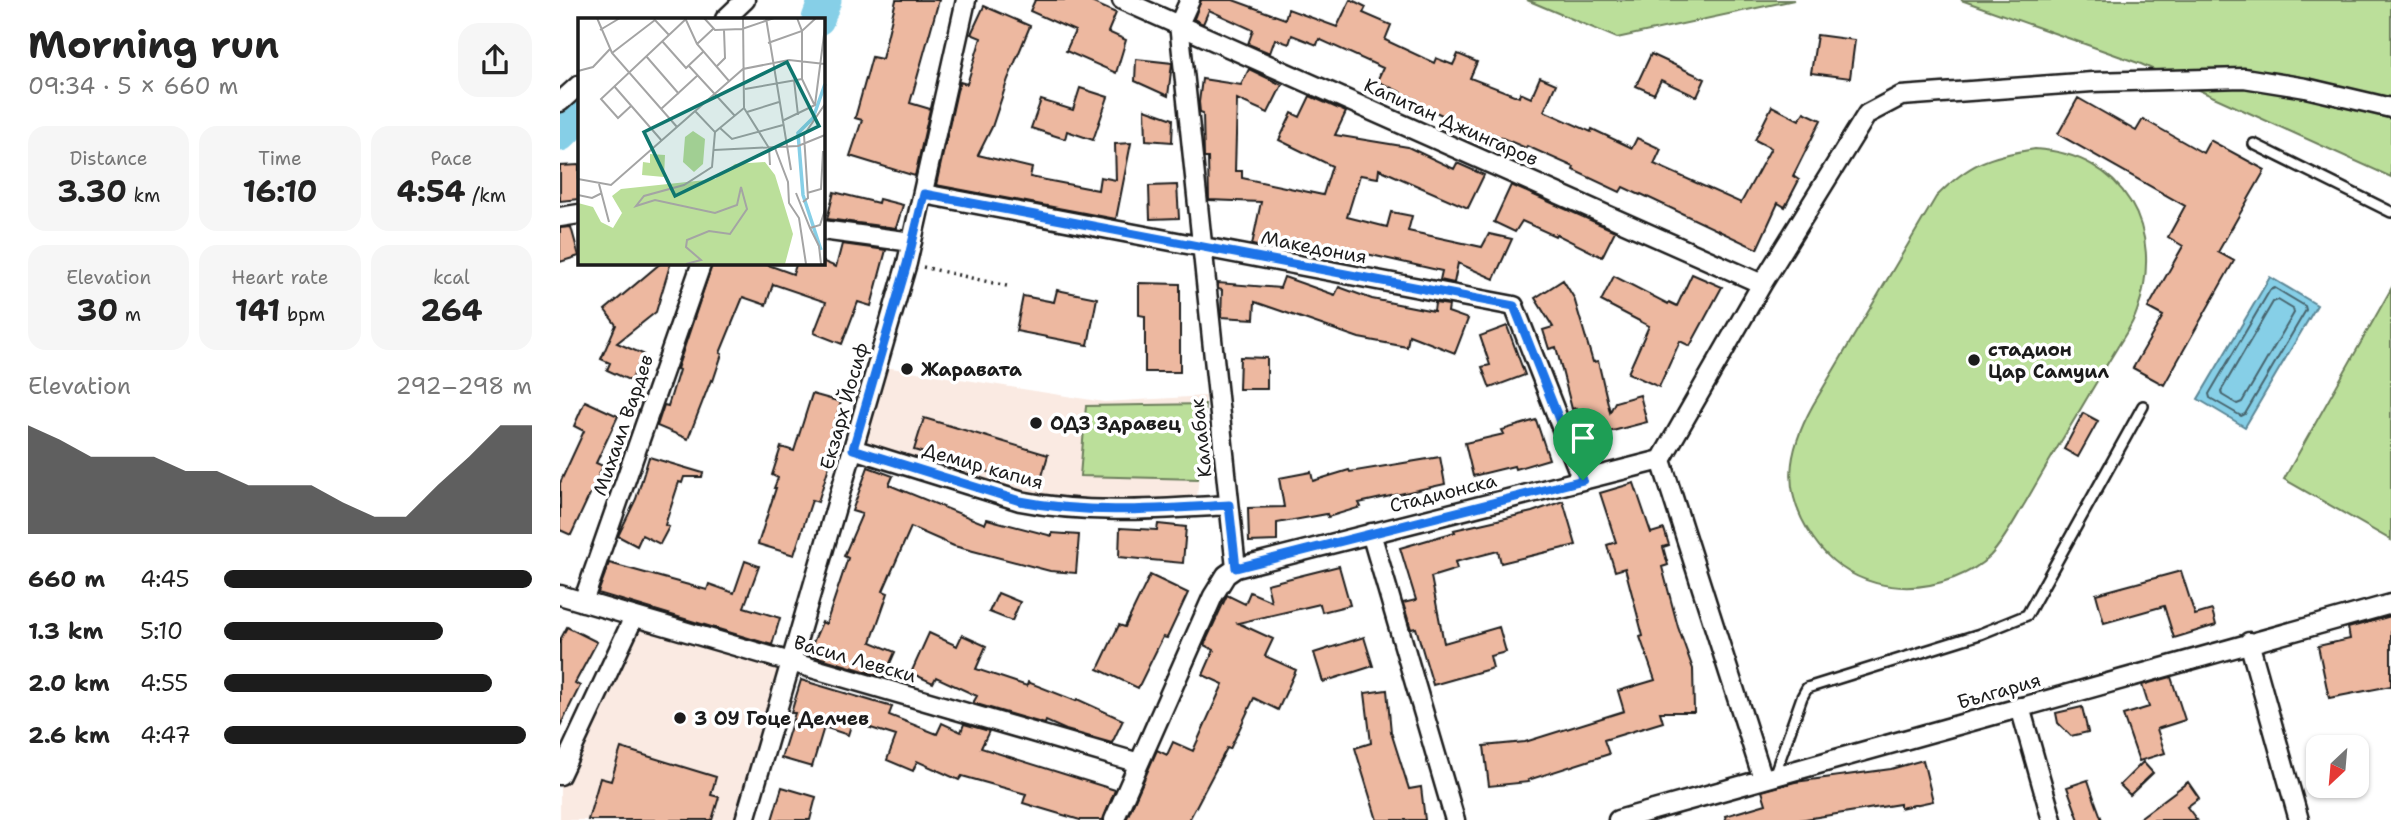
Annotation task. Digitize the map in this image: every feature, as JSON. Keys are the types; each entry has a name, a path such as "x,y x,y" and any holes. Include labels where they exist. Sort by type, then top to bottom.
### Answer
{"street":[{"path":"726,18 745,0"},
{"name":"Екзарх Йосиф","path":"745,820 907,264 966,0"},
{"name":"Капитан Джингаров","path":"1122,0 1762,284"},
{"path":"1179,24 1190,0"},
{"name":"Калабак","path":"1179,24 1236,568"},
{"path":"1769,777 1661,460 1762,284 1867,114 1901,96 2092,82 2245,78 2306,88 2391,108"},
{"path":"560,102 578,86"},
{"name":"Македония","path":"924,194 1514,306 1583,480"},
{"path":"560,218 578,215"},
{"path":"824,230 912,242"},
{"name":"Михаил Вардев","path":"583,602 701,264"},
{"name":"Демир капия","path":"853,449 1020,501 1046,506 1117,511 1229,505"},
{"name":"Стадионска","path":"1236,568 1661,460"},
{"path":"1371,533 1455,820"},
{"path":"1114,820 1213,596 1226,575 1236,568"},
{"name":"Васил Левски","path":"560,595 1139,764"},
{"name":"България","path":"1618,820 2391,604"},
{"path":"560,775 634,617"},
{"path":"2249,642 2299,820"},
{"path":"2020,707 2052,820"}],"lane":[{"path":"2254,144 2391,212"},
{"path":"1769,777 1807,688 1980,634 2027,615 2143,406"}],"path":[{"path":"907,264 1012,287"}],"shaded area":[{"name":"ОДЗ Здравец","path":"885,367 1104,402 1206,396 1197,497 1107,502 1033,494 864,441"},
{"name":"3 ОУ Гоце Делчев","path":"634,617 790,662 745,820 560,820 560,775"}],"green space":[{"path":"1527,0 1794,0 1617,38"},
{"path":"1961,0 2391,0 2391,177 2141,64"},
{"name":"стадион Цар Самуил","path":"2035,149 2066,154 2093,165 2114,181 2130,202 2141,225 2146,252 2145,281 2135,316 2009,531 1990,556 1954,578 1934,584 1895,587 1858,577 1826,554 1813,538 1796,504 1791,472 1804,422 1936,197 1959,176 1981,163"},
{"path":"2391,289 2391,540 2284,479"},
{"path":"1205,404 1198,479 1080,476 1086,406"}],"water":[{"path":"2270,277 2317,305 2245,427 2198,399"}],"building":[{"path":"896,0 939,0 910,103 930,109 915,176 850,156 862,120 855,118 872,57 882,59"},
{"path":"1035,0 1087,0 1116,13 1108,32 1126,40 1116,73 1066,51 1075,31 1030,11"},
{"path":"1201,0 1233,0 1285,19 1288,9 1337,27 1352,0 1366,7 1363,13 1391,25 1385,40 1434,63 1436,58 1453,65 1458,54 1477,62 1470,78 1519,97 1520,93 1531,98 1540,77 1556,84 1544,111 1632,148 1637,138 1661,149 1654,164 1741,203 1771,148 1755,140 1772,106 1799,120 1804,112 1821,120 1793,176 1799,180 1785,207 1778,203 1757,249 1641,194 1623,187 1620,192 1527,146 1526,148 1488,132 1483,144 1462,134 1466,126 1377,81 1383,68 1319,39 1317,45 1292,35 1289,44 1275,39 1270,53 1248,44 1253,30 1209,10 1203,24 1194,19"},
{"path":"984,6 1030,26 992,127 978,155 1032,168 1030,177 1098,190 1100,177 1116,180 1115,144 1131,143 1116,219 936,185 957,91 960,82 967,84 981,38 971,34"},
{"path":"1817,35 1855,40 1850,78 1811,73"},
{"path":"1651,54 1705,79 1697,97 1661,80 1654,94 1636,86"},
{"path":"1136,59 1172,63 1168,96 1135,81"},
{"path":"1249,69 1282,85 1268,113 1237,99 1235,171 1242,171 1242,178 1323,195 1332,166 1279,140 1292,113 1300,117 1310,96 1346,112 1335,135 1408,147 1454,169 1457,163 1484,175 1468,208 1379,169 1378,178 1360,175 1347,217 1387,227 1391,212 1412,216 1408,231 1482,247 1489,234 1512,239 1494,279 1458,263 1454,283 1440,280 1442,271 1349,250 1348,255 1299,244 1297,253 1252,245 1261,202 1209,200 1208,158 1204,158 1203,113 1200,112 1199,102 1202,79 1241,85"},
{"path":"1080,88 1108,97 1093,140 1067,131 1065,139 1031,128 1041,100 1073,110"},
{"path":"2078,98 2136,131 2143,119 2203,153 2210,140 2265,170 2218,252 2234,261 2164,385 2133,368 2163,316 2148,308 2183,246 2168,237 2185,206 2058,134"},
{"path":"1145,109 1173,119 1172,142 1146,140"},
{"path":"578,165 578,199 560,201 560,166"},
{"path":"1177,185 1179,218 1150,219 1149,186"},
{"path":"1511,185 1615,231 1602,257 1522,221 1515,232 1494,222"},
{"path":"834,192 878,203 879,199 903,205 896,228 827,219"},
{"path":"571,227 578,256 560,262 560,228"},
{"path":"842,244 886,250 871,306 858,302 842,344 814,333 826,302 773,284 766,305 743,297 720,353 722,354 713,381 711,380 688,439 657,426 664,405 668,406 679,370 677,369 712,264 766,264 793,274 796,264 824,262 836,267"},
{"path":"660,264 670,264 656,312 617,343 643,354 631,381 607,370 610,363 601,359 616,325 605,310"},
{"path":"1692,274 1722,287 1690,346 1680,341 1659,387 1628,373 1649,326 1601,301 1614,276 1677,306"},
{"path":"1284,277 1335,295 1339,287 1372,299 1434,311 1435,303 1449,305 1448,312 1468,319 1455,353 1409,335 1407,347 1359,338 1255,302 1254,319 1221,317 1222,290 1218,289 1218,283 1280,288"},
{"path":"1563,280 1574,298 1593,362 1598,361 1610,412 1615,402 1640,395 1647,422 1605,433 1608,443 1587,449 1576,408 1572,409 1556,347 1549,349 1543,330 1553,327 1535,298"},
{"path":"1139,283 1180,284 1180,372 1145,372 1145,316 1139,315"},
{"path":"1057,290 1097,298 1088,345 1016,331 1023,296 1054,302"},
{"path":"1507,326 1525,375 1490,388 1482,367 1490,365 1480,336"},
{"path":"1240,357 1267,358 1267,389 1239,389"},
{"path":"812,394 841,402 823,461 830,463 818,502 812,500 794,555 758,544 776,488 778,478 772,475 781,447 794,451"},
{"path":"585,401 618,416 596,463 603,466 571,535 560,530 560,483 584,431 574,426"},
{"path":"2083,413 2098,421 2078,457 2064,449"},
{"path":"924,418 1048,455 1039,487 914,450"},
{"path":"1536,420 1549,459 1515,469 1514,466 1473,476 1465,443 1504,434 1502,430"},
{"path":"649,457 703,473 702,477 684,477 682,483 679,482 665,525 669,527 660,544 642,535 637,546 618,536 636,499"},
{"path":"1440,457 1445,484 1359,503 1361,507 1328,517 1327,514 1277,523 1277,541 1249,542 1248,508 1284,507 1279,478 1311,472 1313,481 1349,470 1350,472"},
{"path":"868,467 893,476 889,485 985,524 987,519 1052,536 1052,533 1079,535 1076,573 1050,571 954,546 911,527 883,591 888,593 871,642 895,652 884,677 808,654 822,622 826,624 848,558 844,556 862,514 852,511"},
{"path":"1634,483 1651,533 1664,529 1669,545 1663,547 1668,565 1662,567 1678,627 1693,669 1694,712 1660,712 1663,722 1604,740 1609,754 1528,780 1529,782 1489,786 1484,746 1525,742 1624,711 1618,691 1655,680 1640,637 1643,636 1625,568 1615,571 1607,545 1616,542 1600,493"},
{"path":"1563,501 1576,545 1501,563 1498,551 1455,562 1457,569 1431,577 1444,643 1499,627 1506,652 1490,656 1493,668 1433,685 1416,628 1411,629 1403,603 1416,600 1400,548 1455,532 1454,530 1532,512"},
{"path":"1158,524 1186,527 1183,563 1119,557 1120,528 1157,530"},
{"path":"745,561 759,566 744,607 780,618 772,645 598,593 609,563 707,590 709,584 734,593"},
{"path":"1339,566 1350,605 1322,612 1320,604 1238,623 1273,639 1265,656 1296,670 1278,710 1254,698 1230,749 1227,748 1189,820 1126,820 1157,750 1167,755 1173,742 1193,751 1223,684 1203,675 1214,650 1204,645 1227,595 1245,604 1250,592 1271,601 1267,584"},
{"path":"2181,571 2195,615 2212,610 2216,625 2174,638 2164,606 2104,623 2096,594"},
{"path":"1150,575 1188,593 1167,638 1163,637 1138,688 1098,669 1119,625 1125,627"},
{"path":"998,593 1020,602 1012,621 989,612"},
{"path":"2391,616 2391,686 2329,698 2318,646 2350,639 2348,628"},
{"path":"567,627 597,642 575,683 580,686 560,726 560,640"},
{"path":"929,633 957,646 962,635 986,646 976,669 1027,686 1028,682 1076,701 1077,699 1123,720 1112,743 1066,730 1046,721 1045,724 973,703 977,696 936,677 933,683 911,673"},
{"path":"1364,637 1373,666 1323,682 1314,653"},
{"path":"2171,677 2185,720 2157,729 2165,753 2139,761 2123,715 2149,707 2142,685"},
{"path":"801,680 892,707 889,715 937,734 942,723 961,732 964,724 989,731 981,748 1115,790 1103,820 1080,820 1023,803 1026,794 962,776 959,780 917,761 913,771 887,760 896,736 852,722 848,735 824,727 812,767 781,758 795,713 791,713"},
{"path":"1387,690 1391,732 1409,789 1421,787 1425,820 1377,820 1355,748 1371,743 1365,693"},
{"path":"2082,707 2088,732 2071,736 2058,723 2056,713"},
{"path":"621,748 716,777 711,795 719,797 712,820 588,820 600,778 611,781"},
{"path":"1923,760 1933,801 1900,808 1900,804 1799,820 1726,820 1725,816 1766,804 1762,791 1795,782 1891,769"},
{"path":"2143,762 2153,773 2130,795 2120,785"},
{"path":"2088,780 2102,820 2079,820 2067,787"},
{"path":"2188,782 2199,798 2187,807 2197,820 2137,820"},
{"path":"782,787 816,797 810,820 772,820"}],"waterway":[{"path":"818,18 825,0"},
{"path":"560,135 578,117"}],"place":[{"name":"стадион Цар Самуил","path":"1974,360"},
{"name":"Жаравата","path":"907,369"},
{"name":"ОДЗ Здравец","path":"1036,423"},
{"name":"3 ОУ Гоце Делчев","path":"680,718"}],"route":[{"path":"924,194 1514,306 1583,480 1236,568 1229,505 1117,511 1046,506 1020,501 853,449 907,264 924,194"}]}
